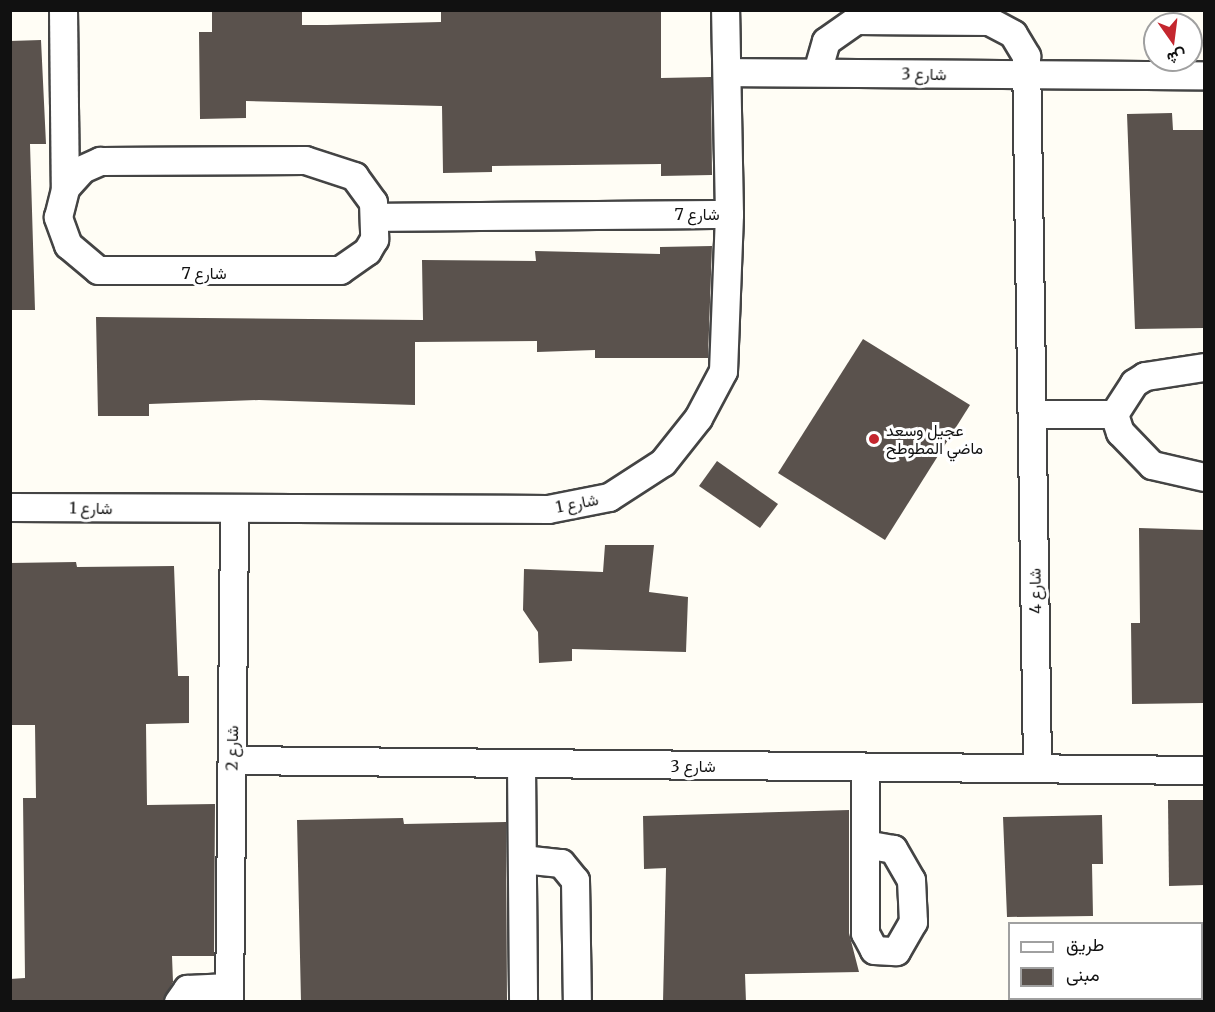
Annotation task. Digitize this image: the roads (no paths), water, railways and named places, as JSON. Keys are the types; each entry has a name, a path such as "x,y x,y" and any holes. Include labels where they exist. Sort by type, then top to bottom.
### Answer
{"street":[{"name":"شارع 7","path":"63,10 65,188 58,217 68,245 82,260 114,273 340,270 368,250 377,217 729,214"},
{"name":"شارع 1","path":"10,507 548,509 609,496 663,462 698,418 723,371 729,214 725,10"},
{"path":"817,72 826,41 846,23 989,21 1006,27 1021,43 1030,76"},
{"name":"شارع 3","path":"727,72 1030,76 1204,75"},
{"name":"شارع 4","path":"1030,76 1037,768"},
{"path":"65,188 82,169 100,161 305,160 354,176 365,187 377,217"},
{"path":"1114,414 1134,383 1145,376 1204,367"},
{"path":"1032,414 1114,414"},
{"path":"1114,414 1120,432 1152,465 1204,477"},
{"name":"شارع 2","path":"178,1002 188,989 229,994 234,509"},
{"name":"شارع 3","path":"232,760 521,765 1204,770"},
{"path":"521,765 523,1002"},
{"path":"865,767 866,844"},
{"path":"522,859 561,863 575,880 577,1002"}],"place":[{"name":"عجيل وسعد ماضي المطوطح","path":"874,439"}]}
